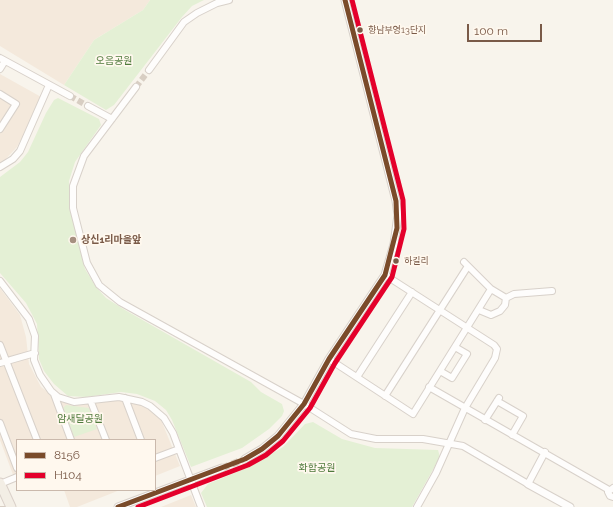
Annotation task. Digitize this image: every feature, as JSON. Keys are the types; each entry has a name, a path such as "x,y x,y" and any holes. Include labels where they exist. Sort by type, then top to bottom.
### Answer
{"main road":[{"path":"0,483 10,507"}],"street":[{"path":"149,70 184,22 217,3 229,0"},
{"path":"244,459 262,449 278,436 304,404 329,360 385,275 397,228 396,201 344,0"},
{"path":"0,70 2,59 70,96"},
{"path":"0,167 13,159 20,151 49,85"},
{"path":"136,87 84,156 73,186 73,208 85,256 98,285 120,302 304,404 351,434 376,439 423,439 463,446 570,507"},
{"path":"0,94 16,104 0,129"},
{"path":"88,106 112,119"},
{"path":"385,396 440,310 466,264 491,289 506,298"},
{"path":"385,275 494,345 497,351 495,358 465,408 436,473 418,507"},
{"path":"0,281 30,319 35,336 34,353 37,368 54,393 58,397 74,402 91,402 107,398 125,398 142,402 158,412 169,426 201,507"},
{"path":"329,360 412,414 491,289"},
{"path":"506,298 514,294 552,291"},
{"path":"357,377 412,292"},
{"path":"479,310 491,315 500,311 505,305 506,298"},
{"path":"0,345 3,362 37,439"},
{"path":"440,370 452,378 467,354 455,346"},
{"path":"3,362 34,353"},
{"path":"429,387 512,435 611,489 609,495 613,497"},
{"path":"54,393 71,439"},
{"path":"125,398 141,439"},
{"path":"486,420 498,399 523,416 512,435"},
{"path":"91,402 106,439"},
{"path":"0,424 16,465"},
{"path":"156,458 179,449"},
{"path":"528,484 545,452"},
{"path":"118,507 222,468"},
{"path":"0,483 16,477"}],"shaded area":[{"path":"0,0 150,0 143,10 94,40 64,85 0,46"},
{"path":"0,74 43,98 17,147 0,165"},
{"path":"0,288 20,315 26,337 29,364 41,387 59,400 85,404 116,400 136,401 147,407 159,415 180,466 156,476 156,439 16,439 15,480 0,440"},
{"path":"64,491 117,491 77,507 70,507"},
{"path":"191,495 196,507 161,507"}],"green space":[{"name":"오음공원","path":"150,0 204,0 192,6 182,17 114,105 106,110 64,85 94,40 143,10"},
{"path":"58,98 99,119 101,125 75,162 69,181 70,207 85,269 96,287 106,298 125,310 251,382 261,392 282,404 284,411 282,416 269,429 242,448 191,467 172,420 166,410 155,401 137,394 121,392 86,397 68,396 54,384 44,371 39,359 37,324 26,303 0,273 0,177 20,162 28,152 46,113 54,100"},
{"name":"암새달공원","path":"66,405 89,408 97,429 74,437 63,408"},
{"name":"화합공원","path":"313,422 342,439 375,448 438,450 440,457 412,507 207,507 201,493 208,484 249,467 283,447 305,424"}],"tunnel":[{"path":"136,87 149,70"},
{"path":"70,96 88,106"},
{"path":"222,468 245,459"}],"transit line":[{"name":"8156","path":"118,507 245,459 262,449 278,436 304,404 329,359 385,275 397,228 396,201 345,0"},
{"name":"H104","path":"138,507 248,465 266,455 283,441 310,408 335,363 392,277 404,229 403,200 352,0"}],"place":[{"name":"향남부영13단지","path":"360,30"},
{"name":"상신1리마을앞","path":"73,240"},
{"name":"하길리","path":"396,261"}]}
